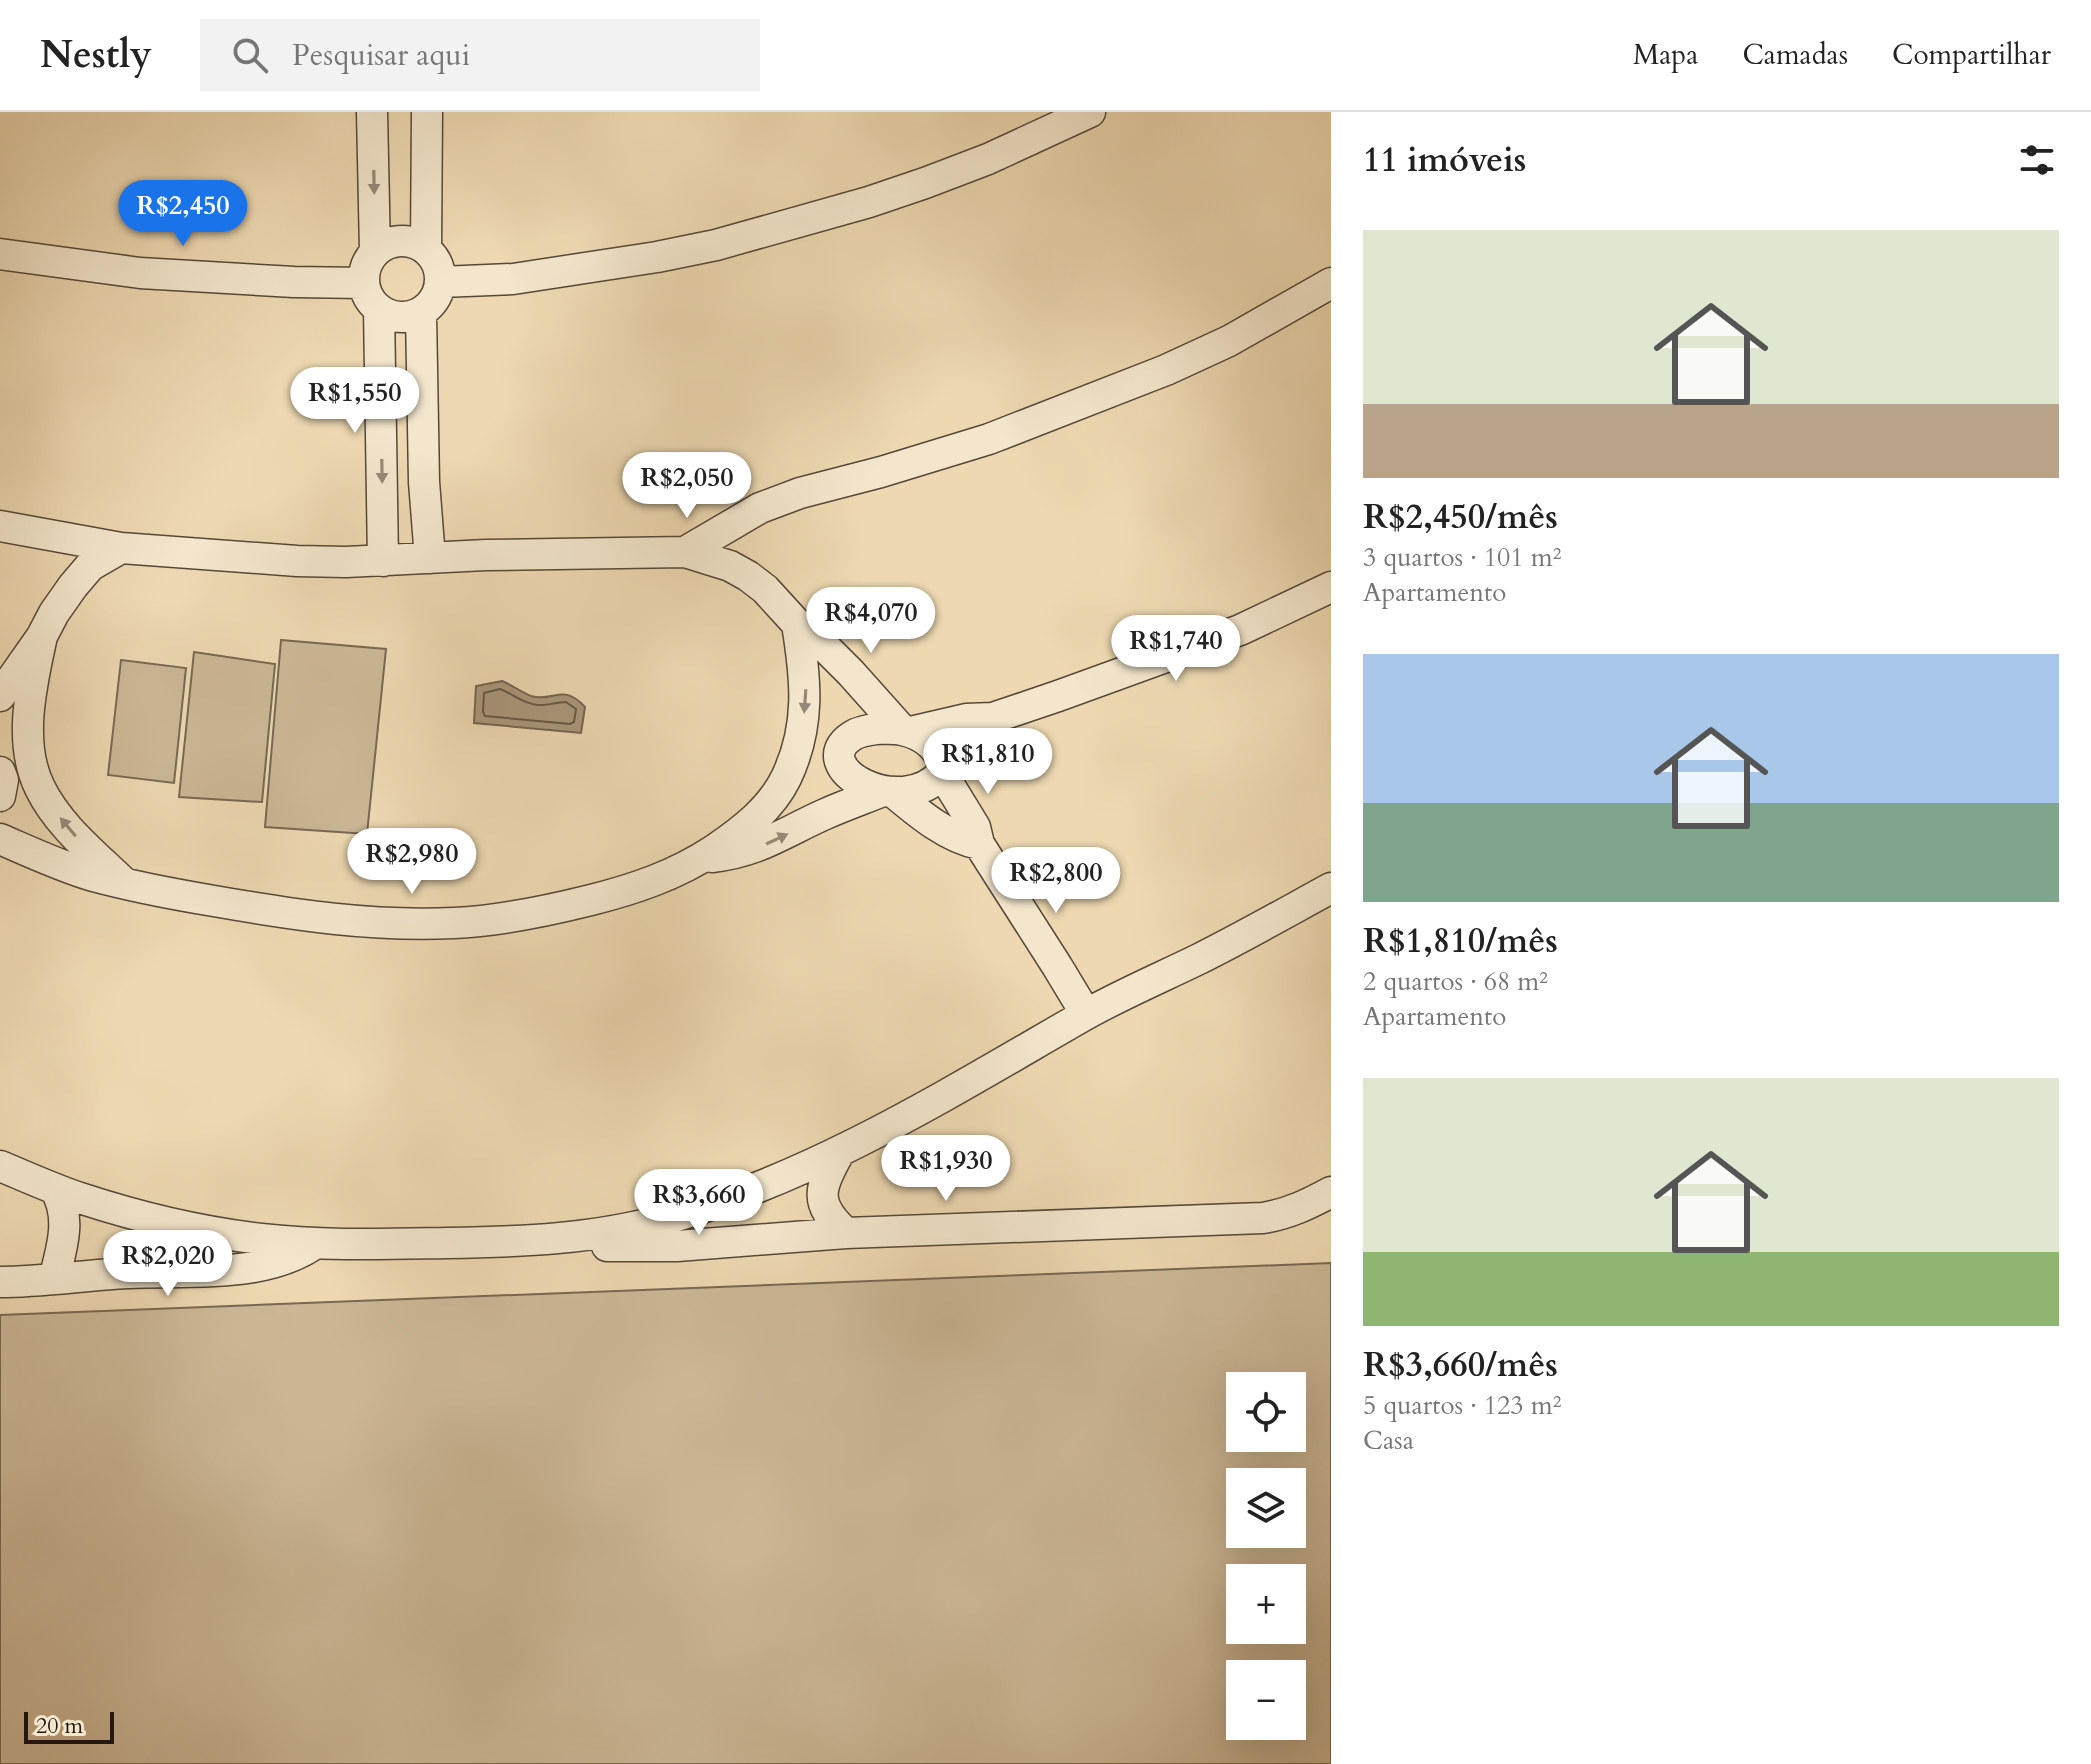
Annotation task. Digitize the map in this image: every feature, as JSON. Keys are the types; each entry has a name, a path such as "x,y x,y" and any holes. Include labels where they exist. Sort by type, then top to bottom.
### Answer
{"street":[{"path":"372,112 375,252"},
{"path":"426,249 427,112"},
{"path":"441,282 513,279 716,245 925,183 988,159 1090,112"},
{"path":"409,241 426,249 438,264 441,282 435,300 421,313 404,318 391,317 371,303 364,283 365,267 375,252 391,242 409,241"},
{"path":"0,254 140,273 364,283"},
{"path":"685,552 760,508 800,493 989,439 1151,376 1229,341 1331,283"},
{"path":"379,309 383,561"},
{"path":"421,313 424,482 430,558"},
{"path":"0,526 121,548 297,561 685,552 711,559 748,576 765,589 797,624 836,657 905,731 930,744 942,760 942,771 975,827 979,844 1086,1014"},
{"path":"0,696 42,636 54,613 90,566 121,548"},
{"path":"979,844 951,834 888,792 845,772 839,757 842,746 852,736 876,729 905,731 966,719 993,718 1240,630 1331,587"},
{"path":"0,839 89,874 187,898 299,915 394,923 456,923 519,915 604,897 687,867 758,816 784,781 793,761 804,713 806,686 797,624"},
{"path":"42,636 31,684 27,721 30,754 39,787 79,840 124,882"},
{"path":"702,857 730,855 760,846 822,815 888,792 907,793 921,788 937,778 981,735 993,718"},
{"path":"0,772 3,780 0,796"},
{"path":"0,1166 55,1189 119,1210 215,1233 263,1239 315,1243 488,1242 564,1237 636,1227 787,1177 839,1153 974,1080 1086,1014 1203,957 1331,888"},
{"path":"839,1153 827,1173 822,1194 825,1210 846,1233"},
{"path":"54,1279 65,1228 63,1202 55,1189"},
{"path":"564,1237 600,1245 651,1246 846,1233 1263,1218 1281,1215 1331,1192"},
{"path":"0,1282 258,1266 291,1257 315,1243"}],"shaded area":[{"path":"281,640 386,649 367,834 265,827"},
{"path":"194,652 275,664 262,802 179,797"},
{"path":"121,660 186,668 174,783 108,775"},
{"path":"1331,1263 1331,1764 0,1764 0,1315"}],"water":[{"path":"502,681 531,696 564,694 577,700 585,707 581,733 474,723 476,686"}]}
